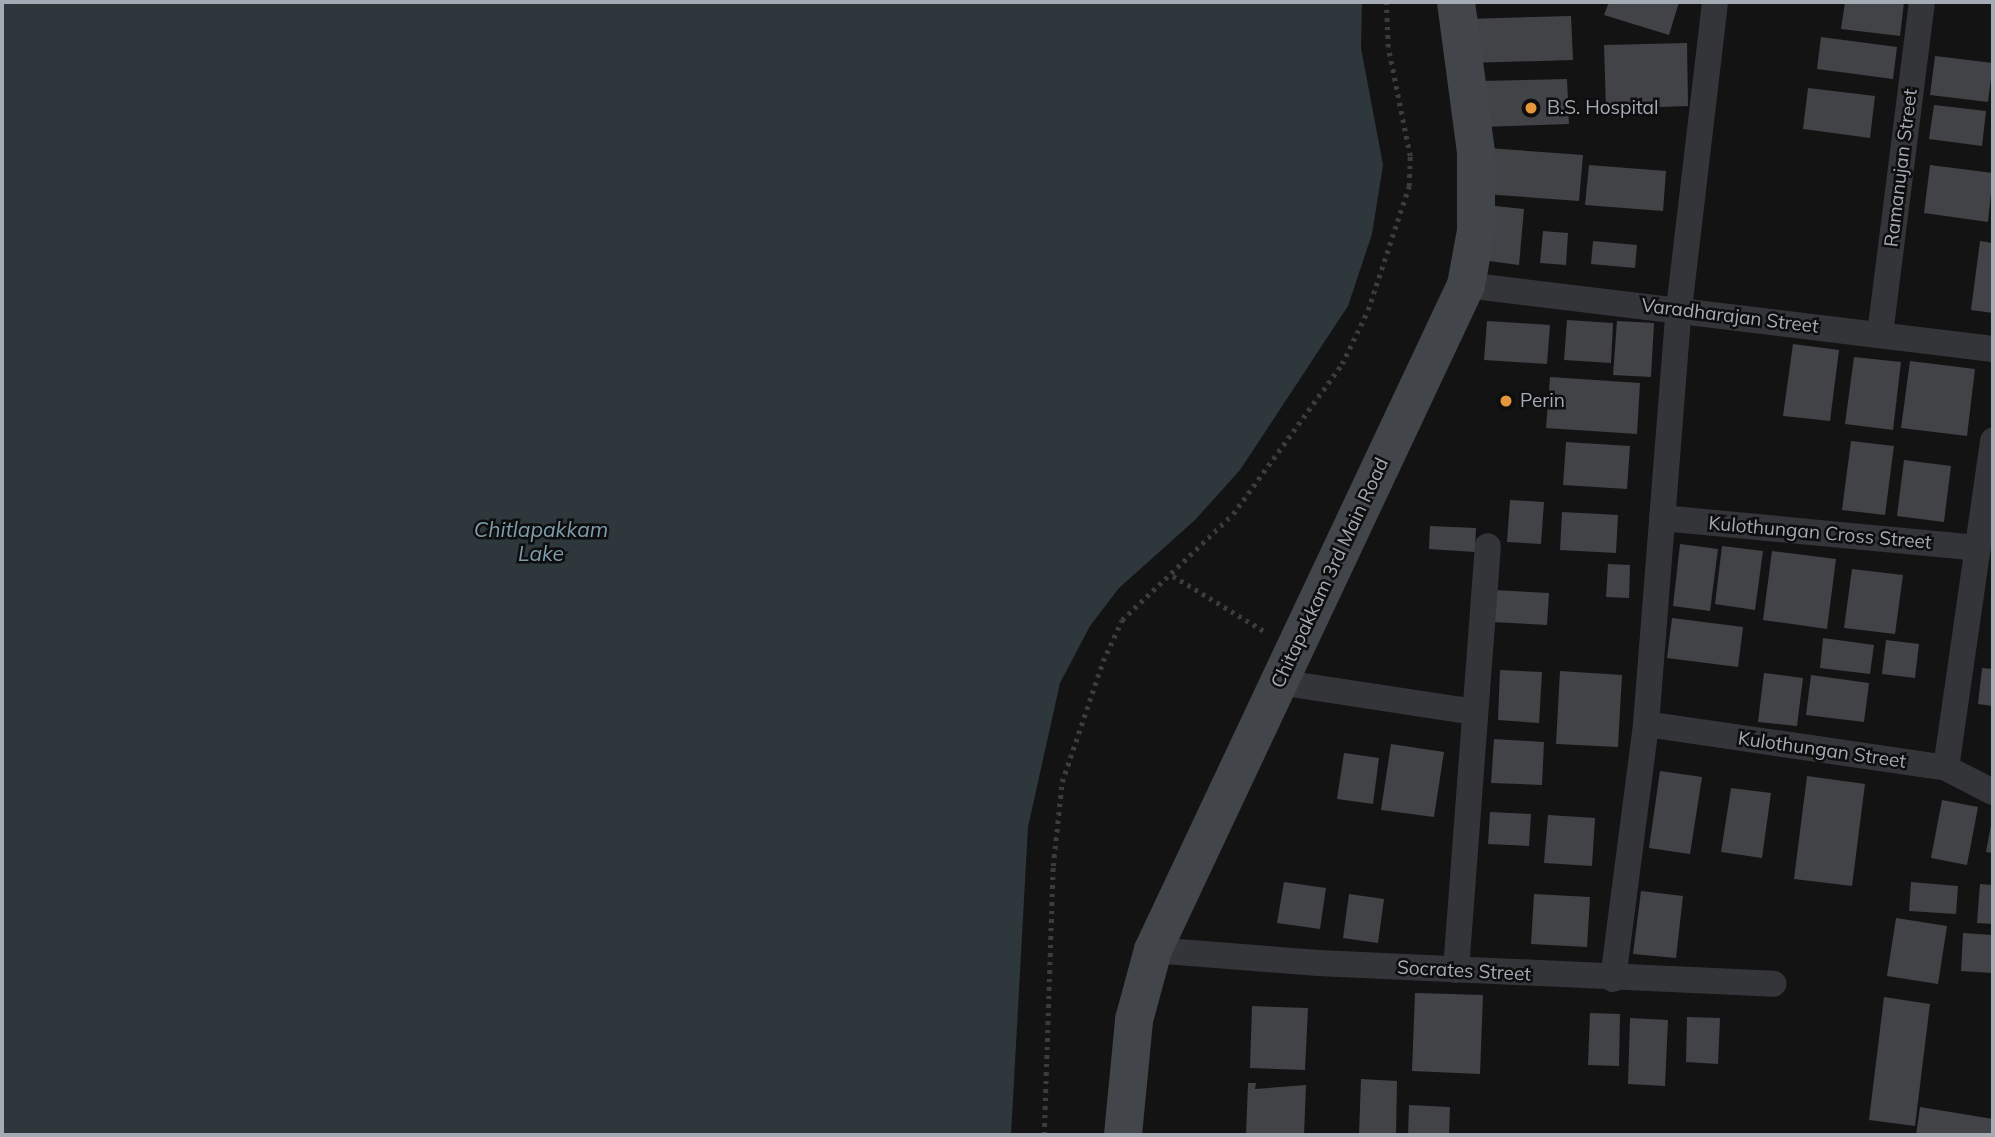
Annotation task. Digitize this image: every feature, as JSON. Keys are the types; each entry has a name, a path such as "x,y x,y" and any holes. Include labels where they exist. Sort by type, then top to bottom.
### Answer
{"street":[{"name":"Chitapakkam 3rd Main Road","path":"1123,1135 1134,1020 1153,950 1466,285 1476,231 1476,152 1456,2"},
{"path":"1613,979 1646,724 1679,309 1715,2"},
{"name":"Ramanujan Street","path":"1880,334 1922,2"},
{"name":"Varadharajan Street","path":"1466,285 1993,349"},
{"path":"1946,768 1993,440"},
{"name":"Kulothungan Cross Street","path":"1662,518 1978,548"},
{"path":"1457,970 1488,546"},
{"path":"1286,665 1474,712"},
{"name":"Kulothungan Street","path":"1646,724 1946,768 1993,792"},
{"name":"Socrates Street","path":"1153,950 1613,979 1774,984"}],"path":[{"path":"1044,1135 1053,866 1062,782 1102,661 1122,620 1151,589 1173,576 1233,514 1342,364 1386,263 1409,186 1410,156 1388,47 1386,2"},
{"path":"1173,576 1286,665"}],"water":[{"name":"Chitlapakkam Lake","path":"2,2 1362,2 1361,48 1383,165 1372,234 1348,306 1240,470 1195,520 1119,588 1090,626 1060,683 1028,827 1011,1135 2,1135"}],"building":[{"path":"1609,2 1679,2 1669,35 1604,15"},
{"path":"1845,2 1904,2 1900,36 1841,29"},
{"path":"1571,16 1573,60 1468,63 1466,19"},
{"path":"1821,37 1897,47 1893,79 1817,69"},
{"path":"1687,43 1688,106 1606,109 1604,45"},
{"path":"1935,56 1993,63 1988,102 1930,95"},
{"path":"1567,79 1569,124 1480,127 1479,81"},
{"path":"1808,88 1875,96 1870,138 1803,129"},
{"path":"1934,105 1986,111 1982,146 1929,139"},
{"path":"1488,148 1583,155 1579,201 1484,194"},
{"path":"1589,165 1666,171 1663,211 1585,205"},
{"path":"1930,165 1993,173 1988,222 1924,213"},
{"path":"1495,206 1524,209 1519,265 1489,261"},
{"path":"1543,231 1568,233 1566,265 1540,263"},
{"path":"1593,241 1637,245 1635,268 1591,264"},
{"path":"1980,241 1993,243 1993,313 1971,310"},
{"path":"1567,320 1613,323 1611,363 1564,360"},
{"path":"1487,321 1550,325 1547,364 1484,360"},
{"path":"1617,321 1654,323 1651,377 1613,375"},
{"path":"1793,344 1839,350 1830,421 1783,416"},
{"path":"1854,357 1901,362 1893,430 1845,424"},
{"path":"1910,361 1975,369 1967,436 1901,428"},
{"path":"1550,377 1640,383 1637,434 1546,428"},
{"path":"1851,441 1894,446 1885,515 1842,510"},
{"path":"1566,442 1630,446 1627,489 1563,485"},
{"path":"1904,460 1951,466 1944,522 1897,516"},
{"path":"1510,500 1544,502 1541,544 1507,542"},
{"path":"1562,512 1618,515 1616,553 1560,550"},
{"path":"1430,526 1476,528 1475,552 1429,549"},
{"path":"1680,544 1718,549 1710,611 1673,606"},
{"path":"1722,546 1763,551 1755,610 1715,604"},
{"path":"1772,551 1836,559 1827,629 1763,620"},
{"path":"1608,564 1630,565 1629,598 1606,597"},
{"path":"1852,569 1903,575 1895,634 1844,628"},
{"path":"1494,590 1549,593 1547,625 1492,622"},
{"path":"1672,618 1743,627 1738,667 1667,658"},
{"path":"1823,638 1874,645 1870,674 1820,668"},
{"path":"1886,640 1919,644 1915,678 1882,674"},
{"path":"1982,668 1993,669 1993,706 1978,704"},
{"path":"1500,670 1542,672 1539,723 1498,720"},
{"path":"1560,671 1622,675 1618,747 1556,744"},
{"path":"1764,673 1803,678 1797,726 1758,722"},
{"path":"1811,675 1869,683 1864,722 1806,715"},
{"path":"1494,739 1544,742 1542,785 1491,783"},
{"path":"1391,744 1444,752 1434,817 1381,810"},
{"path":"1344,753 1379,758 1373,804 1337,799"},
{"path":"1660,771 1702,777 1690,854 1649,848"},
{"path":"1807,776 1865,784 1852,886 1794,879"},
{"path":"1731,788 1771,793 1762,858 1721,852"},
{"path":"1942,800 1978,807 1967,865 1931,858"},
{"path":"1490,812 1531,814 1529,846 1488,844"},
{"path":"1548,815 1595,818 1592,866 1544,863"},
{"path":"1993,820 1993,853 1986,852"},
{"path":"1284,882 1326,888 1320,929 1277,923"},
{"path":"1911,882 1958,886 1956,914 1909,911"},
{"path":"1980,884 1993,885 1993,924 1977,923"},
{"path":"1641,891 1683,896 1676,958 1633,954"},
{"path":"1349,894 1384,899 1378,943 1343,938"},
{"path":"1534,894 1590,897 1587,947 1531,944"},
{"path":"1896,918 1947,926 1938,984 1887,976"},
{"path":"1963,933 1993,935 1993,973 1961,971"},
{"path":"1415,993 1483,995 1480,1074 1412,1071"},
{"path":"1884,997 1930,1004 1915,1126 1869,1120"},
{"path":"1252,1006 1308,1008 1305,1070 1250,1068"},
{"path":"1590,1013 1620,1014 1619,1066 1588,1065"},
{"path":"1687,1017 1720,1018 1718,1064 1686,1062"},
{"path":"1630,1018 1668,1020 1665,1086 1628,1084"},
{"path":"1361,1079 1397,1081 1396,1135 1359,1135"},
{"path":"1248,1083 1256,1083 1255,1089 1306,1085 1304,1135 1246,1135"},
{"path":"1409,1105 1450,1107 1449,1135 1408,1135"},
{"path":"1920,1107 1993,1119 1993,1135 1916,1135"}],"place":[{"name":"B.S. Hospital","path":"1531,108"},
{"name":"Perin","path":"1506,401"}]}
